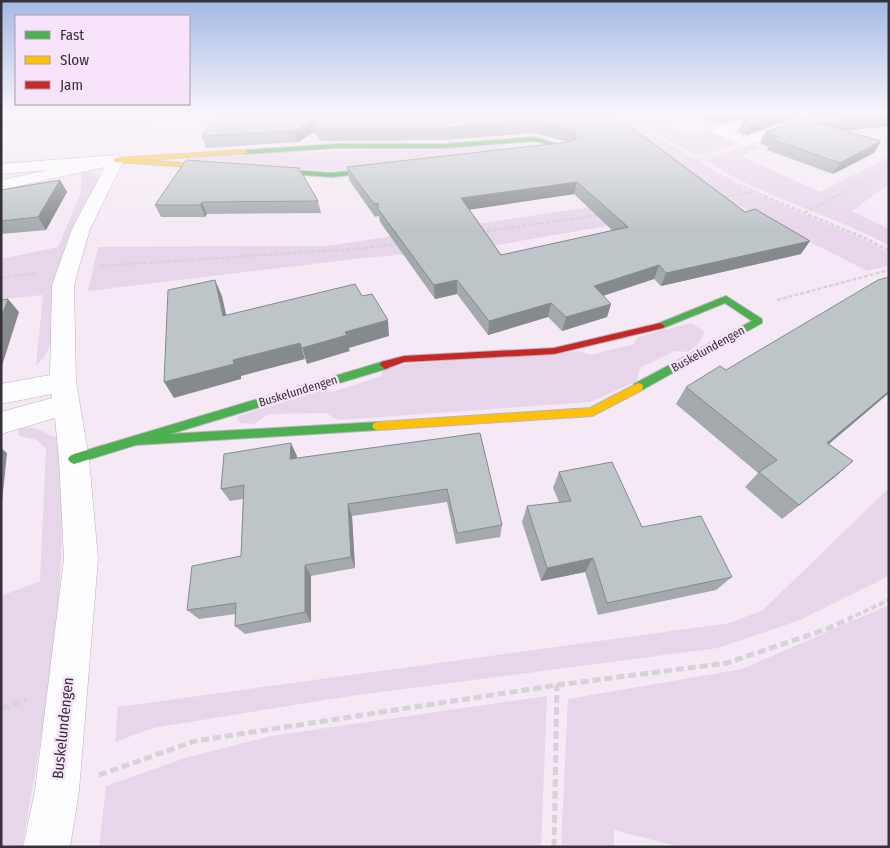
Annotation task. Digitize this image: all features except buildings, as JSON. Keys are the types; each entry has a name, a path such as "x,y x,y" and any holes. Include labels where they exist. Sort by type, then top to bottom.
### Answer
{"street":[{"path":"1,169 217,154"},
{"path":"1,185 116,160 332,175 518,154"},
{"name":"Buskelundengen","path":"46,847 56,791 81,560 74,459 64,393 63,286 81,229 116,160"},
{"name":"Buskelundengen","path":"74,459 138,441 404,358 554,350 664,325 726,299 759,321 592,412 138,441"},
{"path":"1,394 64,393"},
{"path":"1,423 64,393"}],"path":[{"path":"684,154 734,183 867,239 889,251"},
{"path":"804,213 889,167"},
{"path":"716,198 755,192"},
{"path":"474,233 600,215"},
{"path":"1,278 68,268 367,248 406,243"},
{"path":"743,309 889,270"},
{"path":"56,791 195,741 557,685 726,663 827,629 889,600"},
{"path":"554,847 557,685"}],"shaded area":[{"path":"238,154 478,154 442,160 419,158 397,164 332,171 238,165 225,161 193,161 187,160 189,156"},
{"path":"657,154 681,154 737,186 865,240 889,253 889,266 867,271 735,204 479,248 363,258 88,291 98,247 326,246 714,189"},
{"path":"692,154 709,154 705,155"},
{"path":"723,154 746,154 741,156 820,192 889,157 889,184 852,211 889,229 889,245 750,185 706,161 708,158"},
{"path":"89,171 98,175 99,180 74,224 62,255 55,288 51,338 47,353 36,365 43,295 1,299 1,259 58,247 81,193 82,172"},
{"path":"691,323 704,331 697,345 688,352 675,351 640,368 637,381 590,402 338,420 326,413 269,414 254,424 240,423 237,417 319,388 332,392 382,376 382,370 406,364 578,351 590,355 634,344 638,337"},
{"path":"18,427 35,428 57,438 61,489 62,541 59,592 48,694 22,847 1,847 1,596 40,581 46,449 37,440 19,436"},
{"path":"889,488 889,576 800,620 718,648 350,696 153,728 115,742 118,707 730,623 763,610"},
{"path":"889,605 889,847 680,847 614,830 614,847 561,847 568,699 742,669"},
{"path":"547,696 541,847 99,847 106,786 185,758 271,736"}],"traffic: fast":[{"path":"192,165 332,175 518,154"},
{"path":"638,387 759,321 726,299 660,326"},
{"path":"74,459 385,365"},
{"path":"138,441 378,426"}],"traffic: slow":[{"path":"192,165 116,160 220,154"},
{"path":"378,426 592,412 638,387"}],"traffic: jam":[{"path":"385,365 404,359 554,351 660,326"}]}
